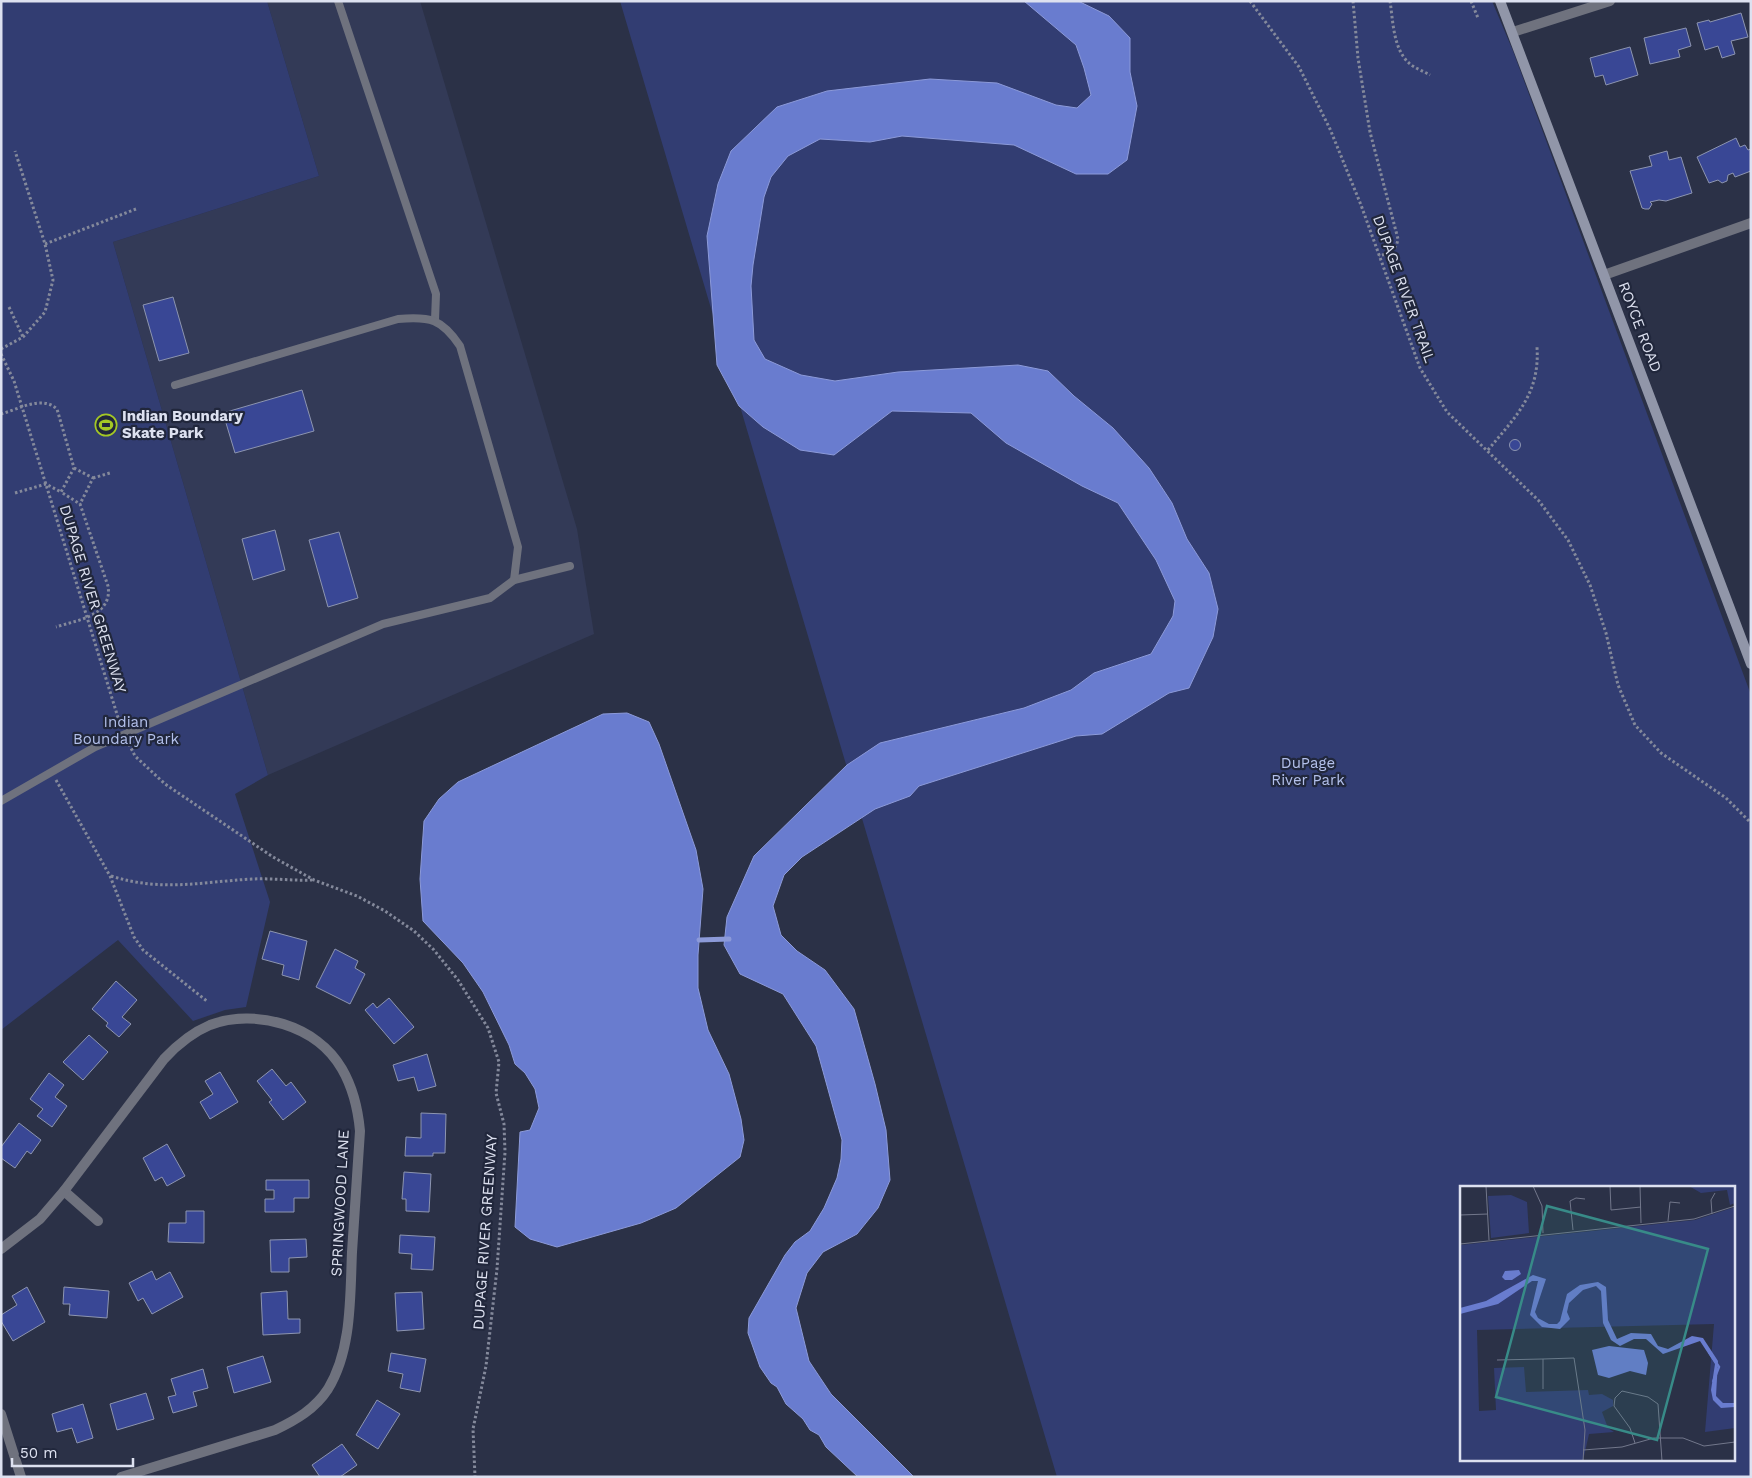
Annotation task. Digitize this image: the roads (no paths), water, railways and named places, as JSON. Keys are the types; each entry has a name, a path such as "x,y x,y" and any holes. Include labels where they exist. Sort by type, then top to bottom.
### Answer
{"street":[{"name":"ROYCE ROAD","path":"1500,1 1751,664"},
{"path":"1513,32 1610,1"},
{"path":"1604,275 1751,223"},
{"name":"SPRINGWOOD LANE","path":"1,1249 40,1219 64,1192 164,1059 180,1042 210,1025 251,1018 289,1026 309,1036 326,1049 341,1067 351,1086 358,1110 360,1131 349,1304 344,1352 328,1390 316,1404 296,1420 275,1430 121,1477"},
{"path":"64,1192 98,1221"},
{"path":"1,1414 21,1477"}],"lane":[{"path":"338,1 436,294 435,320"},
{"path":"175,385 398,319 418,317 435,320 450,330 460,346 518,547 514,580"},
{"path":"1,801 50,771 95,747 384,624 490,598 514,580 570,566"}],"waterway":[{"path":"699,940 729,939"}],"place":[{"name":"Indian Boundary Skate Park","path":"106,425"}],"park label":[{"name":"Indian Boundary Park","path":"126,730"},
{"name":"DuPage River Park","path":"1308,772"}]}
